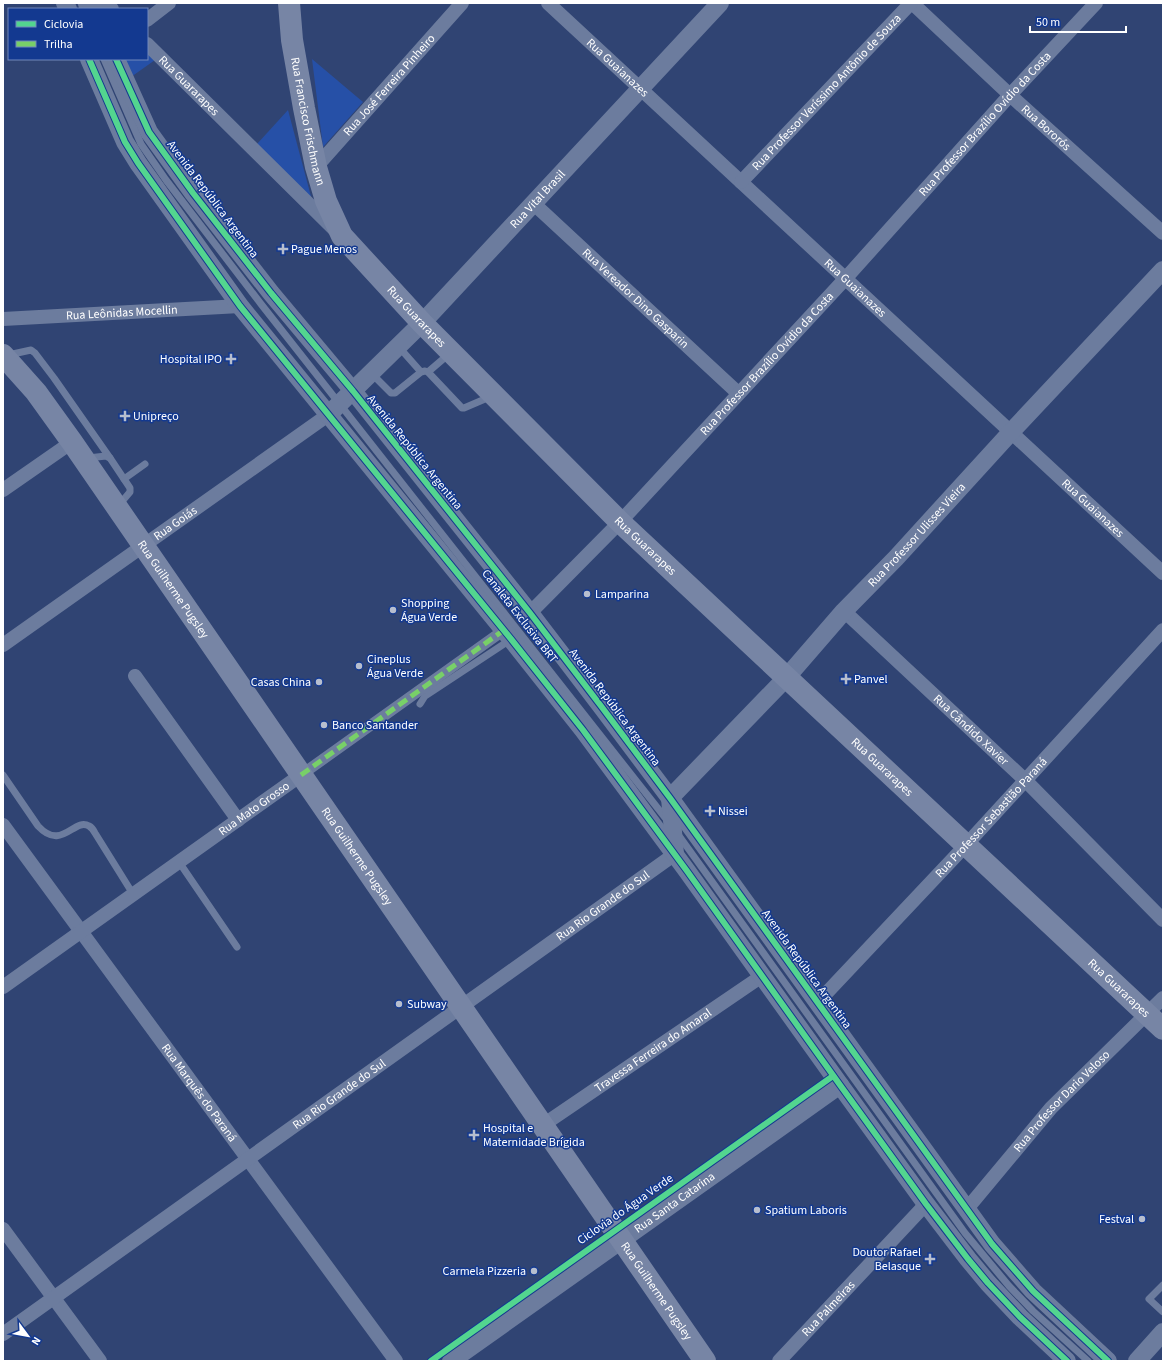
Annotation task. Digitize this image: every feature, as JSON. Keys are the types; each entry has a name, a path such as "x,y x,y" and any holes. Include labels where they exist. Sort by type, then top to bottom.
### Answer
{"main road":[{"name":"Rua Francisco Frischmann","path":"289,3 292,40 316,167 326,201 342,236"},
{"name":"Rua Guararapes","path":"342,236 422,323 620,522 1163,1028"},
{"name":"Rua Guilherme Pugsley","path":"4,356 36,392 78,450 705,1361"}],"street":[{"path":"96,8 105,3"},
{"path":"148,19 169,3"},
{"name":"Rua José Ferreira Pinheiro","path":"316,167 462,3"},
{"name":"Rua Guaianazes","path":"548,3 1163,573"},
{"name":"Rua Vital Brasil","path":"334,409 422,323 720,3"},
{"name":"Rua Bororós","path":"912,3 1010,95 1163,233"},
{"name":"Rua Professor Veríssimo Antônio de Souza","path":"741,182 912,3"},
{"name":"Rua Professor Brazílio Ovídio da Costa","path":"530,613 620,522 845,279 1010,95 1096,3"},
{"name":"Rua Guararapes","path":"148,45 342,236"},
{"path":"89,60 125,142 138,163 240,306 334,409 583,730 675,854 926,1204 988,1282 1020,1318 1067,1361"},
{"name":"Avenida República Argentina","path":"116,60 149,132 193,193 530,613 670,798 966,1210 992,1244 1033,1291 1108,1361"},
{"name":"Rua Vereador Dino Gasparin","path":"533,204 738,393"},
{"name":"Rua Professor Ulisses Vieira","path":"670,798 786,678 844,611 896,558 1011,432 1163,270"},
{"name":"Rua Leônidas Mocellin","path":"3,319 240,306"},
{"name":"Rua Goiás","path":"3,645 334,409"},
{"path":"3,490 78,450"},
{"name":"Rua Cândido Xavier","path":"844,611 1025,780 1163,920"},
{"name":"Rua Professor Sebastião Paraná","path":"818,1002 966,845 1163,630"},
{"name":"Rua Mato Grosso","path":"3,987 301,775 508,635"},
{"path":"135,676 238,820"},
{"path":"670,798 675,854"},
{"name":"Rua Marquês do Paraná","path":"3,825 396,1361"},
{"name":"Rua Rio Grande do Sul","path":"3,1334 675,854"},
{"name":"Travessa Ferreira do Amaral","path":"543,1125 762,976"},
{"name":"Rua Professor Dario Veloso","path":"966,1210 1050,1108 1163,998"},
{"name":"Rua Santa Catarina","path":"451,1361 840,1085"},
{"name":"Rua Palmeiras","path":"779,1361 926,1204"},
{"path":"3,1229 100,1361"},
{"path":"1136,1361 1163,1332"}],"lane":[{"name":"Canaleta Exclusiva BRT","path":"104,60 140,144 334,409 672,827 965,1233 1009,1286 1033,1311 1088,1361"},
{"path":"398,346 462,408 494,395"},
{"path":"4,356 31,350 35,353 79,412 130,488 130,492 117,508"},
{"path":"371,373 391,393 394,393 451,352"},
{"path":"78,450 110,458"},
{"path":"124,478 144,464"},
{"path":"420,704 425,696 508,635"},
{"path":"3,775 38,826 45,833 51,836 60,836 83,825 89,826 95,833 133,894"},
{"path":"179,862 237,947"},
{"path":"1163,1285 1149,1299 1163,1312"}],"shaded area":[{"path":"148,53 155,60 131,77 123,60 148,60"},
{"path":"312,59 363,102 323,147"},
{"path":"288,110 313,204 257,144"}],"marked path":[{"path":"301,775 504,630"}],"cycle path":[{"path":"89,60 125,142 138,163 240,306 511,639 583,730 687,871 926,1204 968,1259 1020,1317 1067,1361"},
{"path":"116,60 149,132 193,193 271,293 353,391 530,613 601,706 670,798 992,1244 1033,1291 1108,1361"},
{"name":"Ciclovia do Água Verde","path":"431,1361 833,1076"}],"place":[{"name":"Pague Menos","path":"283,249"},
{"name":"Hospital IPO","path":"231,359"},
{"name":"Unipreço","path":"125,416"},
{"name":"Lamparina","path":"587,594"},
{"name":"Shopping Água Verde","path":"393,610"},
{"name":"Cineplus Água Verde","path":"359,666"},
{"name":"Panvel","path":"846,679"},
{"name":"Casas China","path":"319,682"},
{"name":"Banco Santander","path":"324,725"},
{"name":"Nissei","path":"710,811"},
{"name":"Subway","path":"399,1004"},
{"name":"Hospital e Maternidade Brígida","path":"474,1135"},
{"name":"Spatium Laboris","path":"757,1210"},
{"name":"Festval","path":"1142,1219"},
{"name":"Doutor Rafael Belasque","path":"930,1259"},
{"name":"Carmela Pizzeria","path":"534,1271"}]}
